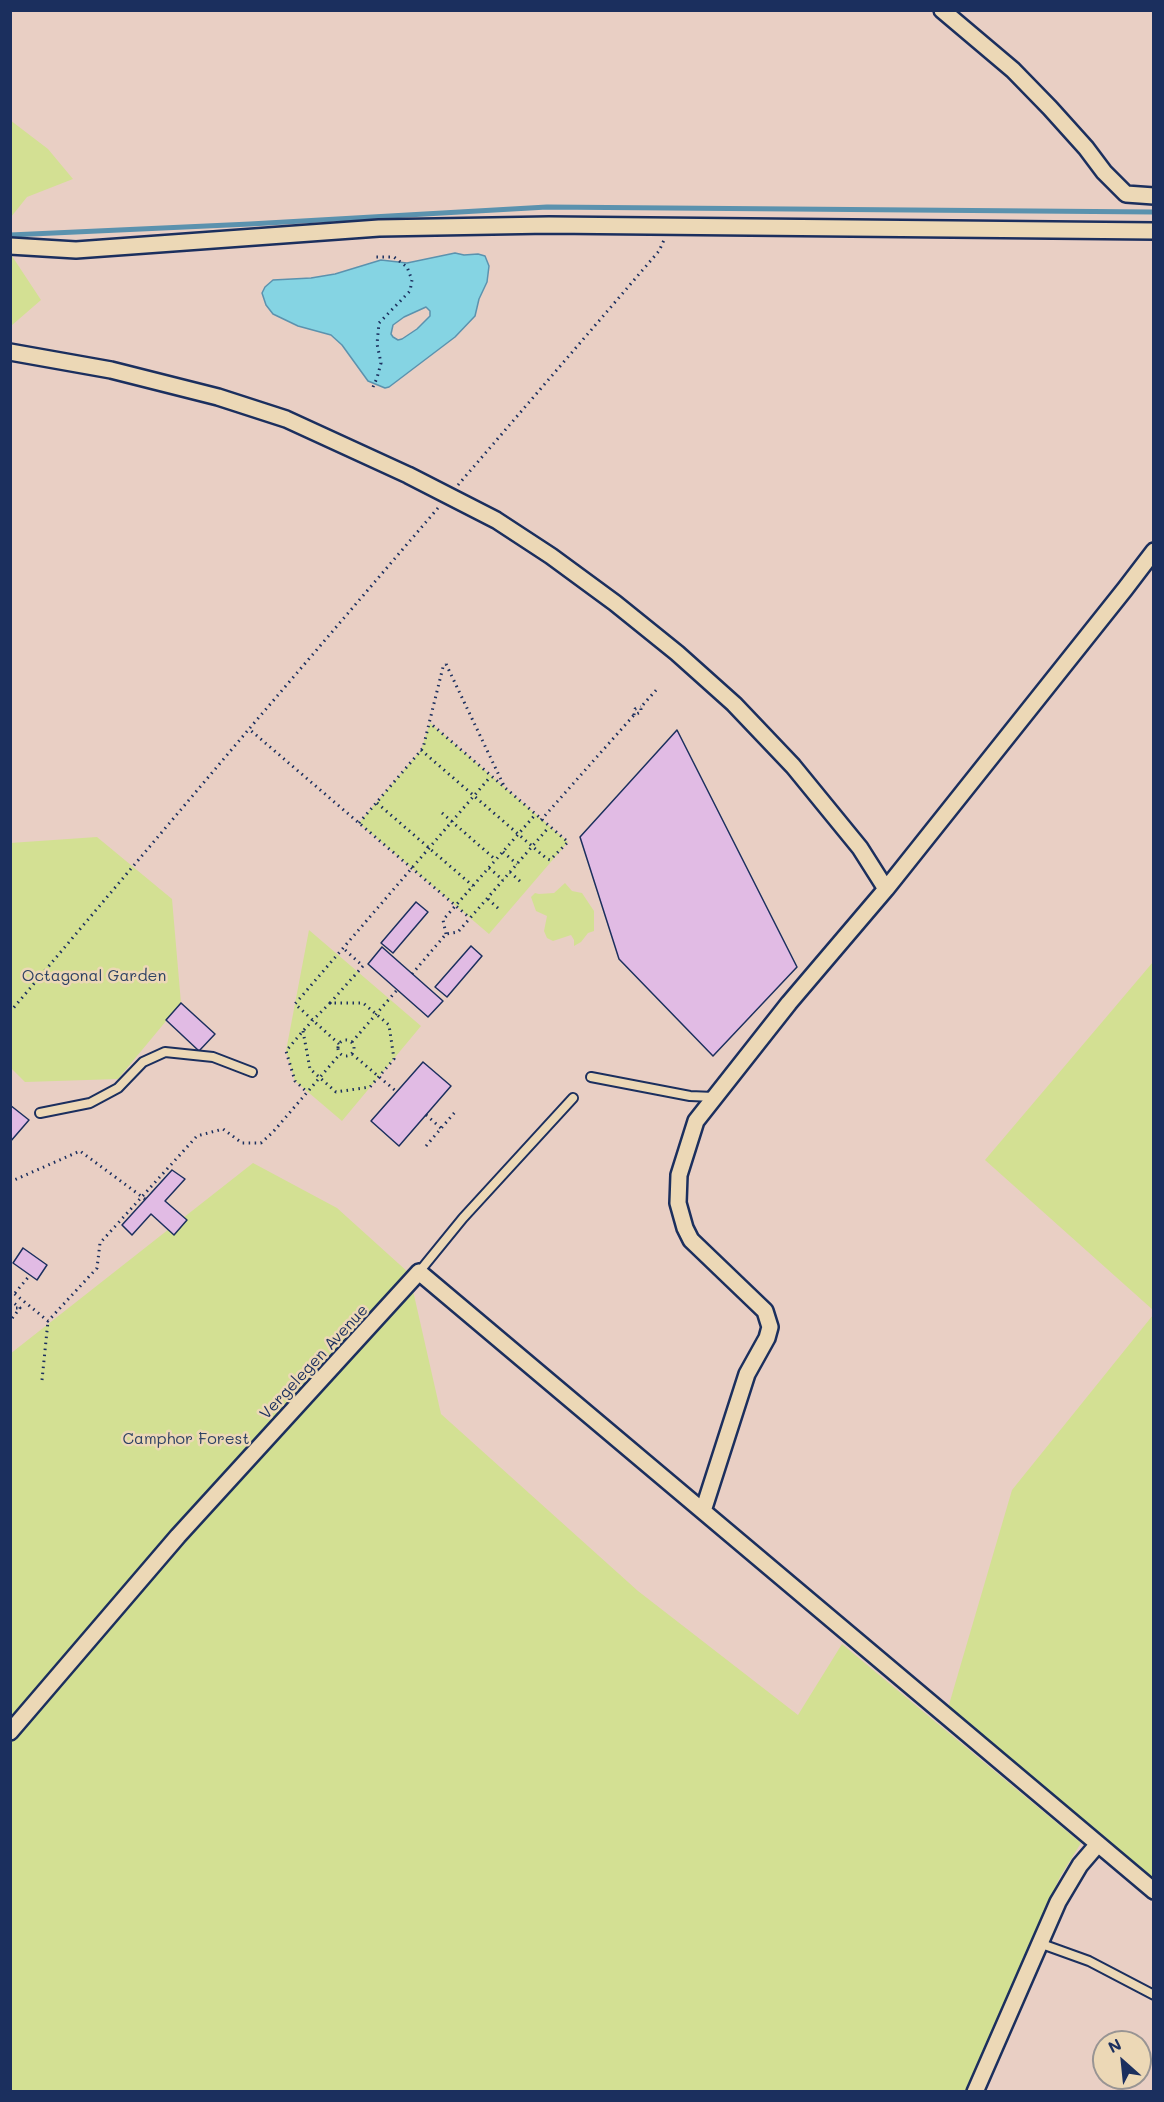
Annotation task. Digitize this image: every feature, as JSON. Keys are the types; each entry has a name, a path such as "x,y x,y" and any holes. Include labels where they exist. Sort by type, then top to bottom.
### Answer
{"street":[{"path":"942,10 1013,70 1126,194 1154,196"},
{"path":"10,246 76,250 379,228 671,225 1154,231"},
{"path":"10,352 111,370 218,397 286,419 496,520 551,556 615,603 677,652 734,704 794,766 860,848 886,889"},
{"path":"704,1511 747,1374 767,1338 770,1327 765,1311 691,1239 680,1216 677,1190 679,1175 696,1121 789,1004 886,889 1154,551"},
{"path":"419,1272 1154,1891"},
{"name":"Vergelegen Avenue","path":"10,1732 178,1536 419,1272"},
{"path":"975,2091 1000,2038 1039,1943 1070,1879 1098,1844"}],"lane":[{"path":"40,1113 90,1103 118,1089 143,1062 165,1052 213,1058 252,1072"},
{"path":"591,1077 690,1096 714,1097"},
{"name":"Vergelegen Avenue","path":"419,1272 463,1218 573,1098"},
{"path":"1039,1943 1089,1961 1154,1995"}],"path":[{"path":"10,1012 658,251 671,225"},
{"path":"373,257 394,257 407,267 412,280 410,291 380,323 377,334 380,370 373,387"},
{"path":"359,823 421,750 446,663 506,789"},
{"path":"541,820 634,715 641,712 641,707 658,688"},
{"path":"421,750 550,860 568,842 430,723"},
{"path":"249,729 470,918"},
{"path":"339,1044 295,1005 491,776"},
{"path":"377,802 473,886"},
{"path":"441,813 496,860"},
{"path":"446,934 443,920 535,815"},
{"path":"412,974 446,934 458,932 549,827"},
{"path":"503,852 517,864"},
{"path":"489,868 503,880"},
{"path":"510,872 524,884"},
{"path":"487,899 500,910"},
{"path":"307,1092 295,1081 286,1051 363,966 343,948"},
{"path":"352,1042 397,990"},
{"path":"303,1031 310,1069 336,1092 370,1087 394,1059 389,1025 363,1003 330,1003"},
{"path":"339,1044 346,1040 352,1042"},
{"path":"352,1042 354,1049 352,1054"},
{"path":"339,1044 340,1054"},
{"path":"340,1054 347,1056 352,1054"},
{"path":"42,1380 48,1321 97,1268 100,1243 197,1136 223,1129 242,1143 261,1143 340,1054"},
{"path":"352,1054 397,1092"},
{"path":"426,1146 455,1112"},
{"path":"426,1115 441,1128"},
{"path":"10,1180 80,1151 143,1198"},
{"path":"15,1293 30,1275"},
{"path":"10,1290 48,1321"},
{"path":"10,1300 20,1308"},
{"path":"10,1308 20,1308"},
{"path":"10,1321 20,1308"}],"green space":[{"path":"10,120 48,149 73,179 27,197 11,217"},
{"path":"10,253 41,300 11,326 10,326"},
{"path":"430,723 568,842 489,934 359,823 421,750"},
{"name":"Octagonal Garden","path":"97,837 172,899 181,1003 118,1079 25,1082 11,1068 10,843"},
{"path":"565,883 572,891 582,893 594,911 594,931 588,933 581,942 574,946 571,935 553,941 547,938 544,931 547,916 536,911 531,897 535,893 554,893"},
{"path":"309,930 421,1026 342,1121 295,1081 286,1051"},
{"path":"1153,962 1153,1310 985,1160"},
{"name":"Camphor Forest","path":"253,1163 337,1208 409,1273 441,1414 638,1591 798,1715 842,1644 1081,1843 1060,1877 965,2091 11,2091 10,1354"},
{"path":"1153,1315 1153,1880 948,1708 1012,1490"}],"water":[{"path":"455,253 478,254 485,256 489,266 487,282 479,299 475,316 455,337 385,388 368,381 342,345 331,335 298,326 273,314 266,305 262,293 273,280 335,274 381,260 407,263","holes":["426,307 430,311 430,316 402,339 398,340 391,334 393,325 404,317"]}],"building":[{"path":"677,730 797,967 713,1056 619,959 580,837"},
{"path":"416,902 428,912 393,953 381,943"},
{"path":"471,946 482,956 447,997 435,987"},
{"path":"382,947 443,1001 428,1017 368,964"},
{"path":"181,1003 215,1034 199,1051 166,1020"},
{"path":"423,1062 451,1086 399,1146 371,1121"},
{"path":"10,1105 29,1120 10,1142"},
{"path":"172,1170 185,1179 165,1201 187,1220 174,1235 151,1214 132,1235 122,1225"},
{"path":"23,1248 47,1265 37,1280 13,1263"}],"waterway":[{"path":"10,235 547,207 1154,212"}]}
